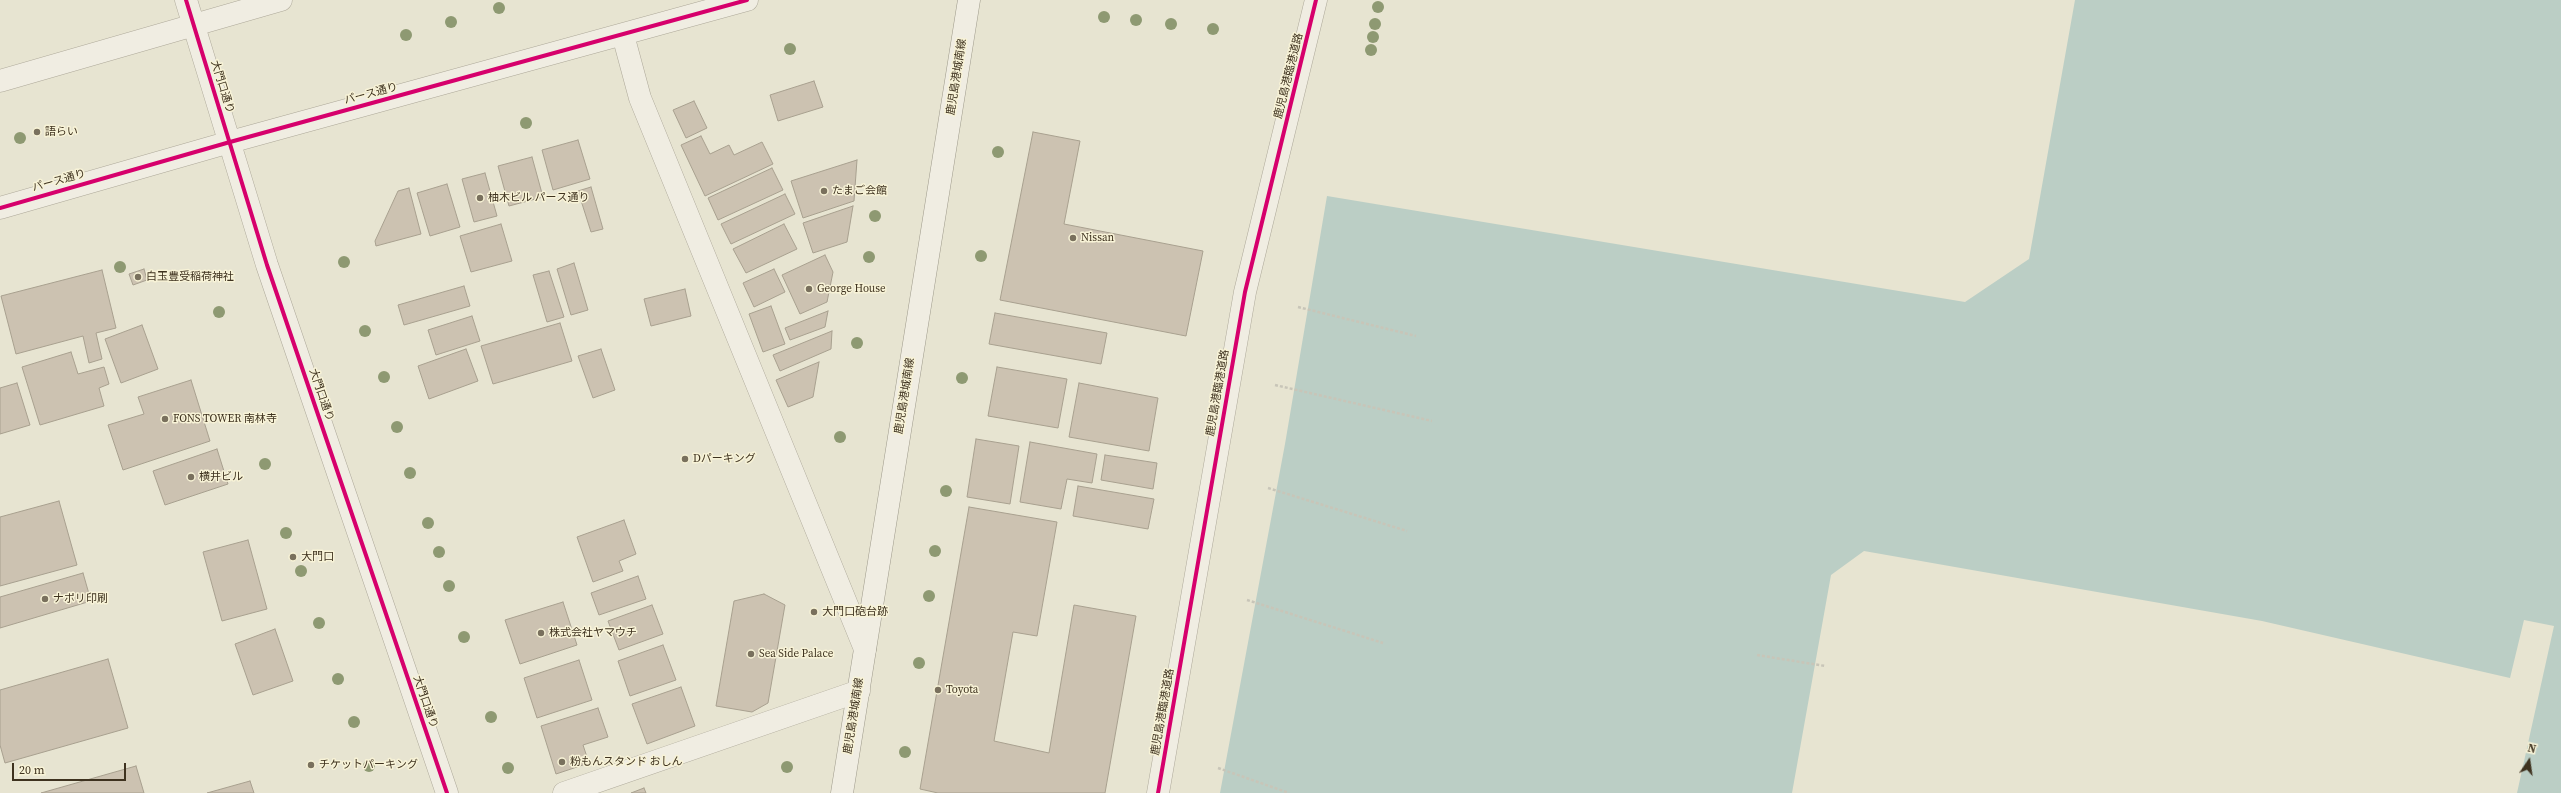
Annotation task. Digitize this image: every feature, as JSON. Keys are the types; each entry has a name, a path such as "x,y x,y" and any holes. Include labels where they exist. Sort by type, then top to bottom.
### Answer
{"street":[{"name":"大門口通り","path":"186,0 267,265 447,793"},
{"path":"0,81 281,0"},
{"name":"パース通り","path":"0,208 230,142 747,0"},
{"name":"鹿児島港城南線","path":"842,793 969,0"},
{"name":"鹿児島港臨港道路","path":"1158,793 1245,292 1316,0"},
{"path":"622,35 640,98 865,649"},
{"path":"564,793 859,691"}],"path":[{"path":"1298,307 1416,336"},
{"path":"1275,385 1432,422"},
{"path":"1268,488 1407,531"},
{"path":"1247,600 1383,643"},
{"path":"1757,655 1825,666"},
{"path":"1218,768 1289,793"}],"shaded area":[{"path":"2075,0 2561,0 2561,793 2517,793 2554,626 2524,620 2510,678 2262,621 1864,551 1831,575 1792,793 1220,793 1285,444 1327,196 1965,302 2029,259"}],"building":[{"path":"814,81 823,107 778,121 770,95"},
{"path":"694,101 707,128 686,138 673,110"},
{"name":"Nissan","path":"1033,132 1080,141 1064,224 1203,251 1186,336 1000,300"},
{"path":"701,136 710,154 729,145 734,155 762,142 773,164 705,196 681,145"},
{"path":"578,140 590,179 553,190 542,150"},
{"path":"532,157 543,197 509,206 498,166"},
{"name":"たまご会館","path":"857,160 854,201 803,218 791,181"},
{"path":"772,168 783,190 718,220 708,198"},
{"name":"柚木ビル パース通り","path":"485,173 497,216 474,222 462,179"},
{"path":"447,184 460,227 430,236 417,193"},
{"path":"591,187 603,229 591,232 578,191"},
{"path":"409,188 421,234 376,246 375,241 398,191"},
{"path":"785,194 795,214 731,244 721,224"},
{"path":"853,206 847,242 813,253 803,223"},
{"path":"501,224 512,261 471,272 460,236"},
{"path":"784,224 797,249 746,273 733,249"},
{"name":"George House","path":"825,255 833,272 827,302 800,314 782,275"},
{"path":"574,263 588,310 571,315 557,269"},
{"path":"144,269 147,280 133,285 129,274"},
{"path":"774,269 785,292 754,307 743,283"},
{"path":"102,270 116,328 96,333 102,359 89,363 83,336 16,354 1,296"},
{"path":"549,271 564,317 547,322 533,275"},
{"path":"464,286 470,306 404,325 398,305"},
{"path":"685,289 691,316 651,326 644,299"},
{"path":"771,306 785,344 763,352 749,314"},
{"path":"828,311 825,327 790,340 785,328"},
{"path":"995,313 1107,333 1101,364 989,344"},
{"path":"472,316 480,341 436,355 428,330"},
{"path":"560,323 572,361 493,384 481,346"},
{"path":"142,325 158,369 121,383 105,339"},
{"path":"832,331 831,349 780,371 773,355"},
{"path":"466,349 478,381 429,399 418,366"},
{"path":"601,349 615,390 593,398 578,356"},
{"path":"71,352 78,374 104,367 109,384 99,388 104,406 40,425 22,367"},
{"path":"819,362 813,397 788,407 776,380"},
{"path":"997,367 1067,379 1058,428 988,416"},
{"name":"FONS TOWER 南林寺","path":"191,380 210,441 123,470 108,425 144,414 138,397"},
{"path":"17,383 30,425 0,434 0,388"},
{"path":"1079,383 1158,398 1149,451 1069,437"},
{"path":"976,439 1019,446 1010,504 967,497"},
{"path":"1030,442 1097,454 1092,483 1067,479 1061,509 1020,502"},
{"name":"横井ビル","path":"217,449 228,484 165,505 153,471"},
{"path":"1105,455 1157,463 1153,489 1101,480"},
{"path":"1078,486 1154,499 1148,529 1073,516"},
{"path":"59,501 77,565 0,586 0,517"},
{"path":"969,507 1057,522 1037,636 1013,632 994,741 1049,753 1074,605 1136,616 1105,793 938,793 920,789"},
{"path":"624,520 636,554 619,561 623,571 593,582 577,537"},
{"path":"248,540 267,609 222,621 203,552"},
{"name":"ナポリ印刷","path":"83,573 91,601 0,628 0,597"},
{"path":"638,576 646,599 599,615 591,593"},
{"name":"Sea Side Palace","path":"764,594 785,605 768,703 752,712 716,706 734,601"},
{"name":"株式会社ヤマウチ","path":"563,602 577,645 520,664 505,620"},
{"path":"652,605 663,634 619,650 608,621"},
{"path":"275,629 293,681 253,695 235,644"},
{"path":"663,645 676,680 630,696 618,661"},
{"path":"108,659 128,728 5,763 0,745 0,690"},
{"path":"579,660 592,700 537,718 524,678"},
{"path":"681,687 695,726 647,744 632,704"},
{"path":"598,708 608,737 583,745 589,763 556,774 541,726"},
{"path":"136,766 144,793 41,793"},
{"path":"250,781 254,793 207,793"},
{"path":"644,788 646,793 631,793"}],"cycle path":[{"path":"186,0 267,265 447,793"},
{"path":"0,208 230,142 747,0"},
{"path":"1158,793 1245,292 1316,0"}],"place":[{"name":"語らい","path":"37,132"},
{"name":"たまご会館","path":"824,191"},
{"name":"柚木ビル パース通り","path":"480,198"},
{"name":"Nissan","path":"1073,238"},
{"name":"白玉豊受稲荷神社","path":"138,277"},
{"name":"George House","path":"809,289"},
{"name":"FONS TOWER 南林寺","path":"165,419"},
{"name":"Dパーキング","path":"685,459"},
{"name":"横井ビル","path":"191,477"},
{"name":"大門口","path":"293,557"},
{"name":"ナポリ印刷","path":"45,599"},
{"name":"大門口砲台跡","path":"814,612"},
{"name":"株式会社ヤマウチ","path":"541,633"},
{"name":"Sea Side Palace","path":"751,654"},
{"name":"Toyota","path":"938,690"},
{"name":"粉もんスタンド おしん","path":"562,762"},
{"name":"チケットパーキング","path":"311,765"}]}
